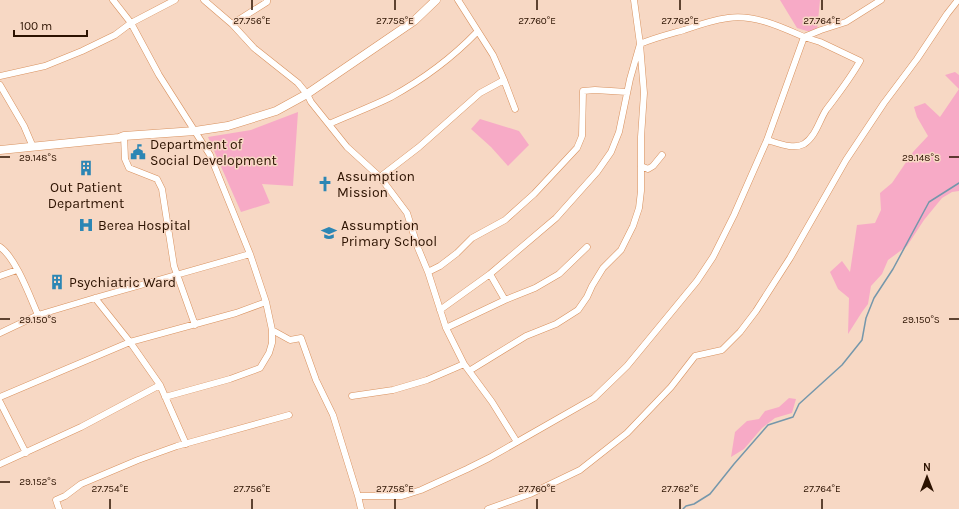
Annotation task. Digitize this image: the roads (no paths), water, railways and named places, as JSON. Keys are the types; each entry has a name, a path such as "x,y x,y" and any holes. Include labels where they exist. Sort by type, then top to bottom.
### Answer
{"main road":[{"path":"0,150 119,138 124,136 195,131 228,126 266,115 307,94 414,21 436,0"}],"street":[{"path":"113,0 131,23 159,75 210,155 250,254 266,302 272,330 270,353 260,368 223,381 165,397"},
{"path":"0,76 45,66 82,51 114,35 131,23 175,0"},
{"path":"204,0 232,24 254,48 298,83 307,94 311,102 347,147 380,177 407,213 446,328 464,364 492,402 517,442"},
{"path":"232,24 267,2 267,0"},
{"path":"458,0 493,55 515,109"},
{"path":"469,371 526,336 556,324 578,310 603,268 621,250 633,226 639,208 641,191 644,93 640,44 634,0"},
{"path":"358,496 402,496 421,490 489,458 594,398 626,366 657,330 697,281 713,257 734,215 767,140 804,37 846,22 881,0"},
{"path":"488,509 530,494 580,470 627,433 671,387 695,356 722,350 740,332 756,311 790,258 851,154 884,103 958,0"},
{"path":"640,44 702,24 735,17 765,21 820,42 860,61 847,83 825,112 811,136 803,144 793,146 767,140"},
{"path":"329,124 390,97 428,75 477,32"},
{"path":"440,310 490,274 556,218 597,172 611,152 619,132 627,92 640,44"},
{"path":"380,177 419,147 480,93 504,80"},
{"path":"0,85 24,126 33,147"},
{"path":"428,272 440,266 457,253 472,238 505,220 534,194 577,148 582,136 583,91 595,90 627,92"},
{"path":"124,136 125,159 129,168 157,179 162,189 174,266 195,324"},
{"path":"641,166 648,169 653,166 662,155"},
{"path":"0,247 7,251 38,315"},
{"path":"446,328 505,300 535,288 559,274 587,247"},
{"path":"0,333 38,315 250,254"},
{"path":"0,276 17,270"},
{"path":"490,274 505,300"},
{"path":"95,298 130,342 160,385 186,444"},
{"path":"0,397 130,342 253,308 266,302"},
{"path":"272,330 290,340 301,338 316,380 333,415 361,509"},
{"path":"352,396 393,390 427,380 464,364"},
{"path":"0,464 81,427 160,385"},
{"path":"0,402 26,453"},
{"path":"59,509 56,500 66,496 81,484 138,460 186,444 289,415"}],"waterway":[{"path":"683,509 710,494 768,425 793,417 799,404 842,365 862,340 866,318 874,298 893,269 929,202 959,183"}],"place":[{"name":"Department of Social Development","path":"138,152"},
{"name":"Out Patient Department","path":"86,168"},
{"name":"Assumption Mission","path":"325,184"},
{"name":"Berea Hospital","path":"86,225"},
{"name":"Assumption Primary School","path":"329,233"},
{"name":"Psychiatric Ward","path":"57,282"}]}
